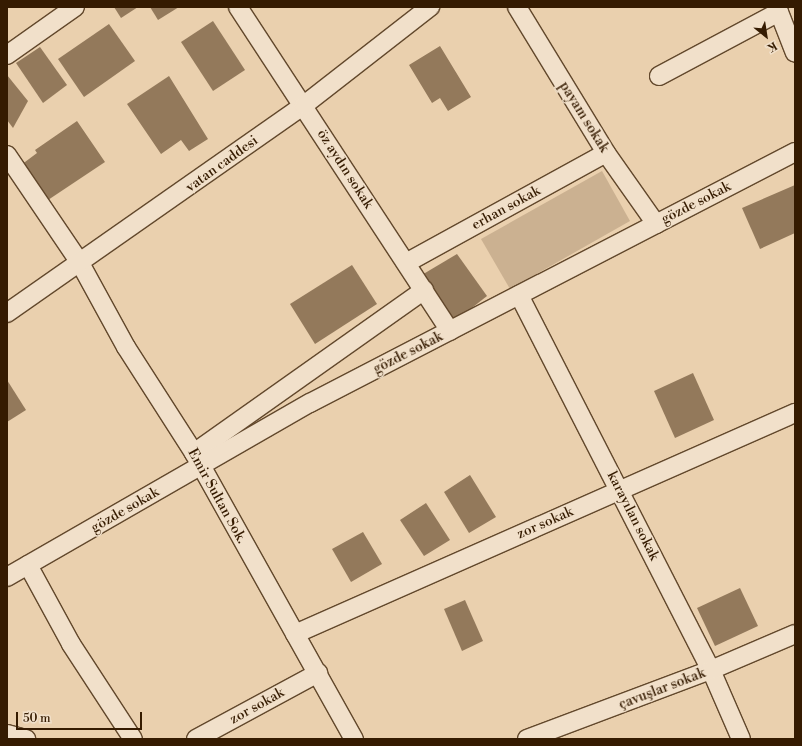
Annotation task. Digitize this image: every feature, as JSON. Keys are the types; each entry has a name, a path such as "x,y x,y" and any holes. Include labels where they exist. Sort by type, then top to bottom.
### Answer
{"street":[{"path":"7,55 75,7"},
{"name":"öz aydın sokak","path":"238,7 304,105 450,331"},
{"name":"vatan caddesi","path":"7,313 77,259 304,105 430,7"},
{"name":"payam sokak","path":"517,7 606,153 656,224"},
{"path":"659,76 778,10 795,53"},
{"name":"gözde sokak","path":"197,460 310,404 795,152"},
{"name":"erhan sokak","path":"406,263 606,153"},
{"name":"Emir Sultan Sok.","path":"7,155 77,259 126,347 197,460 354,739"},
{"name":"gözde sokak","path":"7,577 197,460 424,290"},
{"name":"karayılan sokak","path":"519,295 711,670 741,739"},
{"name":"zor sokak","path":"295,634 795,413"},
{"path":"28,565 71,644 133,739"},
{"name":"çavuşlar sokak","path":"527,739 791,640"},
{"name":"zor sokak","path":"196,739 318,673"},
{"path":"7,734 26,739"}],"shaded area":[{"path":"602,171 630,221 510,289 481,239"}],"building":[{"path":"114,7 138,7 121,18"},
{"path":"150,7 179,7 158,20"},
{"path":"213,21 245,70 213,91 181,42"},
{"path":"109,24 135,61 84,97 58,59"},
{"path":"440,46 471,97 448,111 440,98 432,103 409,65"},
{"path":"40,47 67,85 43,103 16,63"},
{"path":"7,75 28,101 13,128 7,120"},
{"path":"169,76 208,139 189,151 181,140 161,154 127,104"},
{"path":"77,121 105,162 48,200 21,165 37,153 35,150"},
{"path":"795,185 795,233 760,249 742,208"},
{"path":"457,254 487,296 454,322 420,276"},
{"path":"352,265 377,304 315,344 290,304"},
{"path":"693,373 714,420 675,438 654,391"},
{"path":"7,380 26,410 7,422"},
{"path":"470,475 496,517 469,533 444,492"},
{"path":"426,503 450,540 424,556 400,520"},
{"path":"363,532 382,564 351,582 332,549"},
{"path":"740,588 758,626 715,646 697,608"},
{"path":"465,600 483,641 462,651 444,609"}]}
